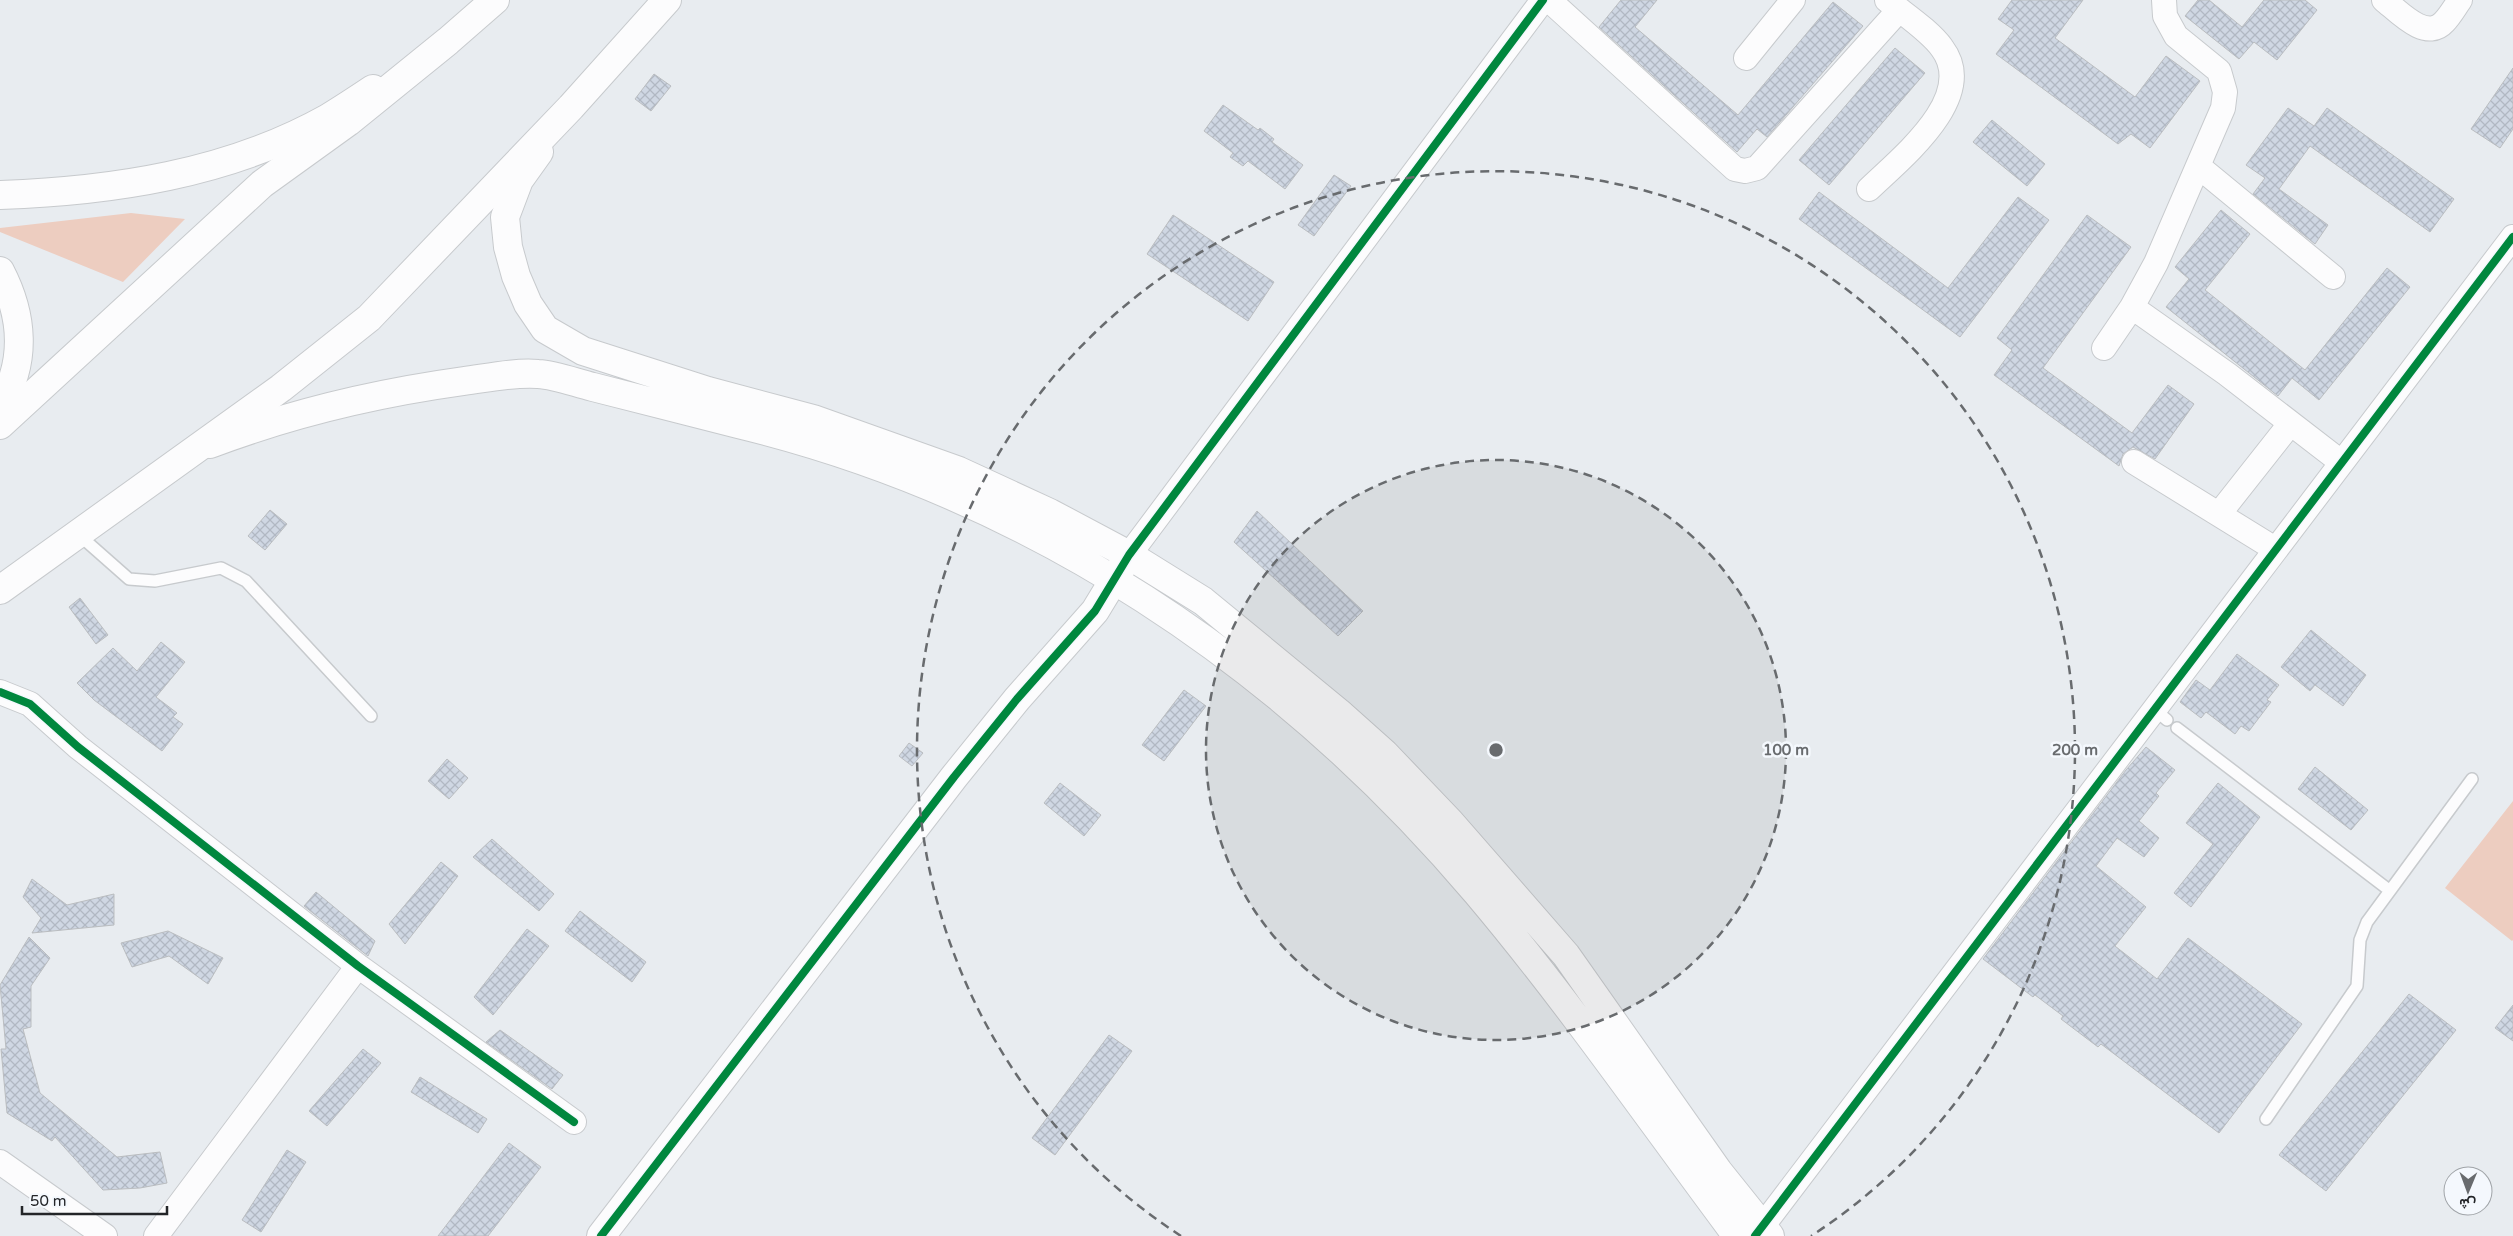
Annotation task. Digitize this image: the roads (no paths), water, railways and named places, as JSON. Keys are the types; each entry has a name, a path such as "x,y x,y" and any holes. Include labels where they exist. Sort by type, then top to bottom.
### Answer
{"main road":[{"path":"0,425 262,184 348,122 448,41 495,0"},
{"path":"0,590 192,450 281,388 369,318 571,107 667,0"},
{"path":"0,196 108,188 203,168 235,158 298,133 328,118 448,41"},
{"path":"571,107 519,180 505,216 508,247 516,276 528,304 545,329 583,351 708,391 813,419 959,471 1050,513 1129,555 1203,602 1262,648 1378,748 1450,822 1566,955 1763,1233"},
{"path":"0,271 16,309 20,330 16,372 8,393 0,406"},
{"path":"192,450 284,419 382,395 434,385 539,374 803,440 908,476 1022,527 1114,580 1184,624 1260,682 1352,763 1427,837 1476,892 1551,984 1737,1236"},
{"path":"601,1236 954,777 1017,699 1095,611 1129,555"}],"street":[{"path":"1129,555 1543,0"},
{"path":"1550,0 1735,169 1745,171 1757,168 1784,140 1893,5 1942,47 1949,60 1952,85 1944,109 1913,146 1869,189"},
{"path":"1746,58 1794,0"},
{"path":"2104,348 2132,307 2156,263 2223,108 2225,92 2219,71 2176,36 2165,16 2164,0"},
{"path":"2384,0 2417,26 2428,28 2438,27 2444,23 2460,0"},
{"path":"2198,166 2333,277"},
{"path":"1763,1233 2161,715 2275,549 2513,237"},
{"path":"2132,307 2227,374 2340,462"},
{"path":"2219,514 2290,424"},
{"path":"2134,462 2275,549"},
{"path":"0,692 30,704 78,747 358,966 574,1122"},
{"path":"156,1236 358,966"},
{"path":"0,1162 105,1236"}],"lane":[{"path":"78,533 129,579 155,581 221,568 246,581 371,716"},
{"path":"2177,728 2390,890"},
{"path":"2266,1119 2357,986 2360,940 2367,922 2472,779"}]}
